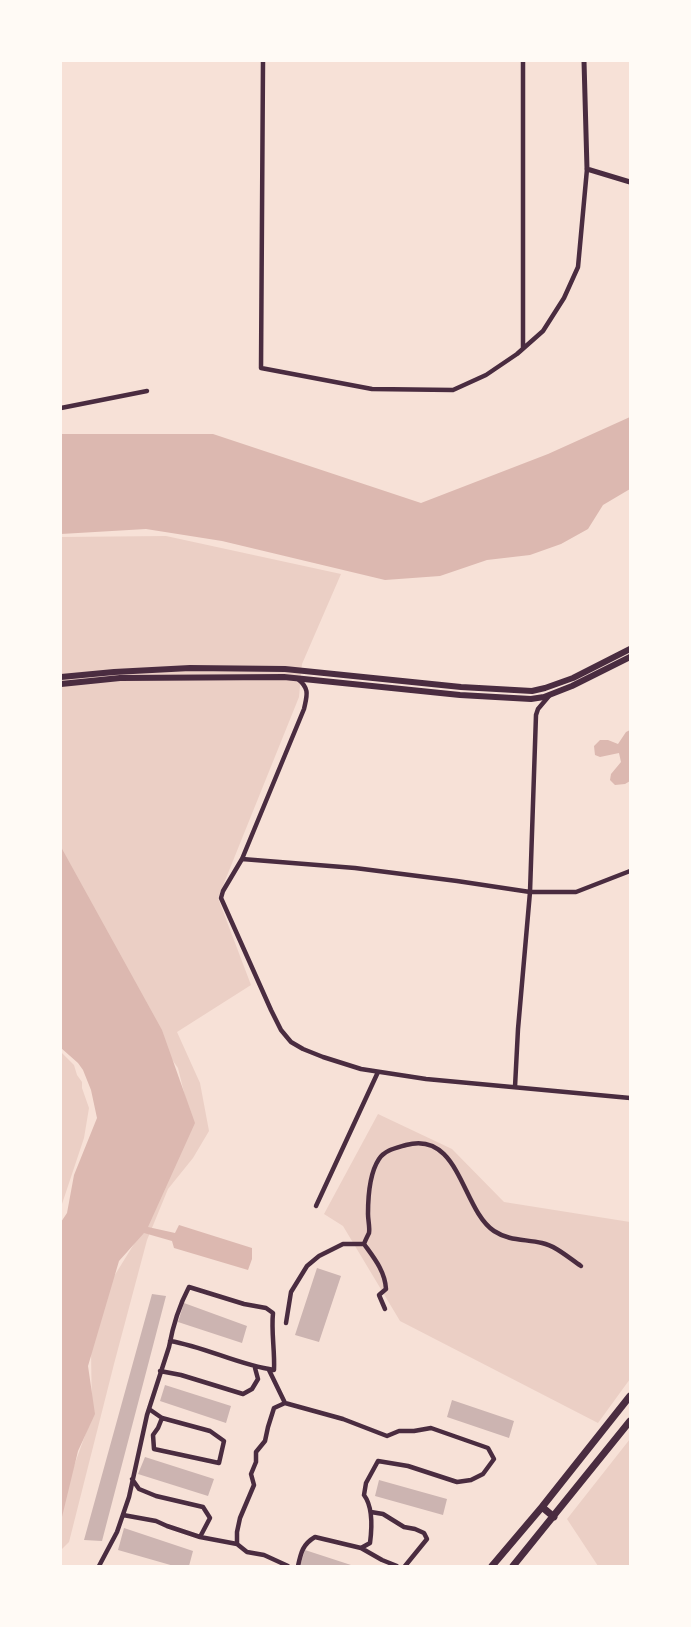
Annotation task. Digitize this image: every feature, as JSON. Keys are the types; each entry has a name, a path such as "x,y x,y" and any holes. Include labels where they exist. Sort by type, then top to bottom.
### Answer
{"highway":[{"path":"492,1566 542,1507 630,1396"},
{"path":"513,1566 630,1421"},
{"path":"542,1507 554,1517"}],"main road":[{"path":"61,684 190,668 285,669 461,687 532,691 573,678 630,649"},
{"path":"61,677 144,674 284,677 416,691 531,699 550,694 608,669 630,657"}],"street":[{"path":"263,61 261,368 372,390 453,390 486,376 542,331 564,298 578,267 587,169 584,61"},
{"path":"522,61 523,348"},
{"path":"587,169 630,182"},
{"path":"61,408 147,391"},
{"path":"297,678 304,685 307,693 304,709 242,859 223,891 221,898 281,1030 291,1042 303,1049 362,1069 426,1079 630,1098"},
{"path":"515,1087 530,892 536,715 538,709 550,694"},
{"path":"242,859 364,870 530,892 576,892 630,871"},
{"path":"316,1206 378,1072"},
{"path":"364,1244 369,1232 368,1204 370,1186 373,1173 380,1158 391,1149 416,1142 426,1144 450,1160 479,1217 492,1230 506,1238 543,1243 581,1266"},
{"path":"286,1323 291,1292 307,1266 319,1256 343,1244 364,1244"},
{"path":"364,1244 386,1279 386,1289 379,1295 385,1310"},
{"path":"99,1566 117,1532 129,1497 149,1409 176,1316 189,1287 244,1304 266,1308 273,1313 274,1370 255,1368 213,1352 170,1341"},
{"path":"160,1371 243,1394 252,1389 258,1379 255,1368"},
{"path":"269,1370 284,1403"},
{"path":"237,1544 240,1518 254,1485 251,1474 256,1462 256,1452 265,1441 274,1408 284,1403 343,1419 387,1436 399,1431 431,1428 488,1448 494,1459 483,1474 471,1480 458,1482 408,1466 378,1461 366,1483 364,1495 370,1502 370,1543 360,1548"},
{"path":"149,1409 162,1418 210,1431 224,1440 220,1463 154,1449 153,1435 162,1418"},
{"path":"132,1479 139,1489 156,1496 203,1507 210,1518 200,1537"},
{"path":"371,1512 384,1514 404,1527 424,1533 427,1538 405,1566"},
{"path":"123,1515 156,1520 167,1526 200,1537 237,1544 247,1552 264,1555 288,1566"},
{"path":"298,1566 302,1549 306,1542 315,1537 360,1548 398,1566"}],"shaded area":[{"path":"630,417 630,489 603,505 588,529 561,544 530,555 487,560 440,576 385,580 222,541 146,529 61,534 61,434 213,434 421,503 548,454"},
{"path":"166,536 341,574 302,664 299,697 218,898 251,985 177,1032 200,1083 209,1131 193,1158 168,1189 147,1240 69,1542 61,1550 61,1502 92,1416 91,1350 108,1286 134,1244 192,1125 178,1068 124,992 61,863 61,537"},
{"path":"630,730 630,781 625,784 615,785 610,780 611,774 621,762 619,753 600,757 595,755 594,746 600,740 608,740 618,744 626,732"},
{"path":"61,847 162,1030 195,1123 148,1227 175,1233 179,1225 252,1248 252,1259 248,1270 174,1248 172,1241 144,1233 119,1261 88,1366 95,1414 78,1451 61,1521 61,1222 67,1213 74,1175 97,1118 91,1090 83,1070 61,1048"},
{"path":"61,1052 74,1065 77,1075 82,1082 82,1088 89,1108 84,1138 61,1207"},
{"path":"378,1114 452,1149 504,1202 630,1222 630,1379 598,1423 400,1321 343,1226 324,1214"},
{"path":"630,1439 630,1566 598,1566 567,1519"}],"building":[{"path":"317,1268 341,1276 319,1342 295,1335"},
{"path":"152,1294 166,1296 102,1541 84,1540"},
{"path":"184,1303 247,1326 242,1343 178,1322"},
{"path":"165,1385 231,1406 226,1423 160,1401"},
{"path":"452,1400 514,1421 509,1438 447,1417"},
{"path":"145,1457 214,1479 208,1496 138,1474"},
{"path":"379,1480 447,1499 443,1515 375,1496"},
{"path":"124,1528 193,1551 189,1566 174,1566 118,1550"},
{"path":"305,1550 351,1565 351,1566 300,1566"}]}
